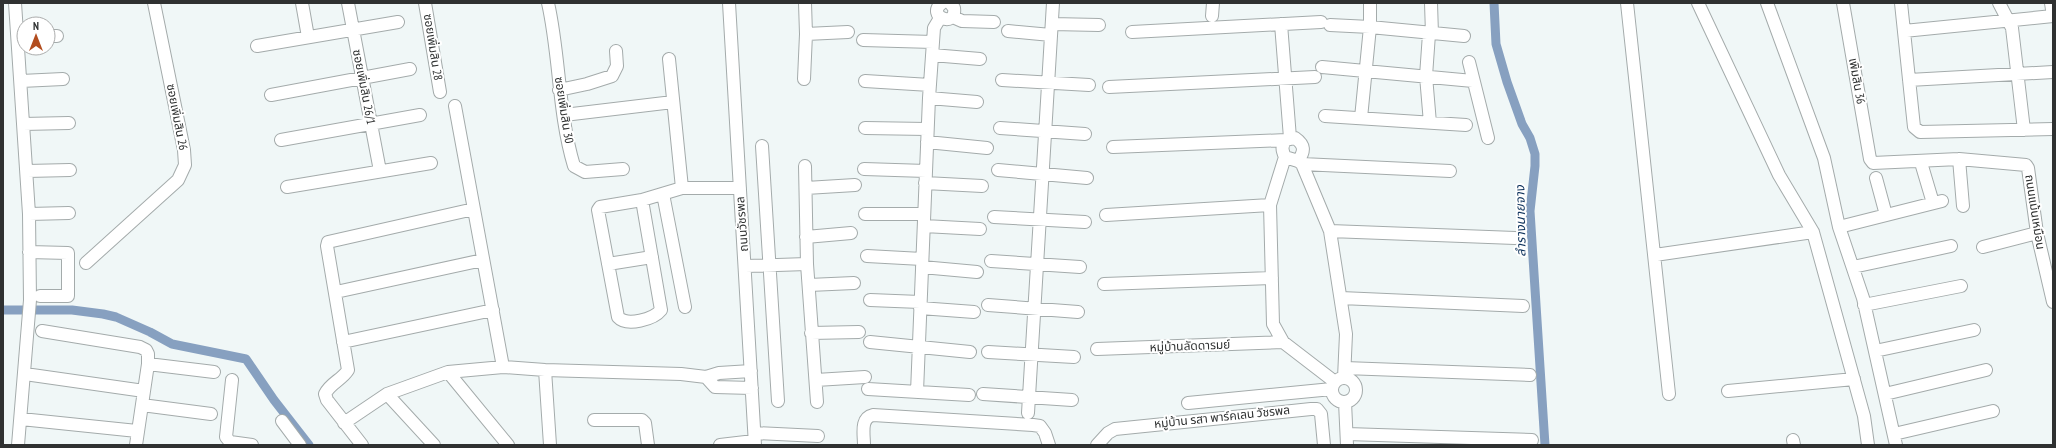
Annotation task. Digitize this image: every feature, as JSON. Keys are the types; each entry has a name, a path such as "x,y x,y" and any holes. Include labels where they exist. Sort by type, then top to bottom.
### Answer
{"street":[{"path":"15,3 17,16"},
{"name":"ซอยเพิ่มสิน 26","path":"86,263 178,180 184,165 184,150 154,3"},
{"path":"302,3 308,37"},
{"name":"ซอยเพิ่มสิน 26/1","path":"348,3 380,171"},
{"name":"ซอยเพิ่มสิน 28","path":"425,3 440,92"},
{"name":"ซอยเพิ่มสิน 30","path":"548,3 552,21 559,90 574,166 585,172 624,169"},
{"name":"ถนนวัชรพล","path":"729,3 755,439"},
{"path":"804,79 806,34 805,3"},
{"path":"945,3 954,8 953,16 945,20 940,18 937,12 945,3"},
{"path":"1028,412 1053,3"},
{"path":"1212,16 1213,3"},
{"path":"1361,118 1370,27 1370,3"},
{"path":"1430,123 1426,76 1431,3"},
{"path":"1627,3 1635,94 1655,255 1669,394"},
{"path":"1698,3 1779,175 1813,232 1864,416 1868,445"},
{"path":"1767,3 1824,158 1839,226 1864,305 1895,439 1993,411"},
{"name":"เพิ่มสิน 36","path":"1843,3 1870,159 1873,163 1879,164 1921,160 1958,159"},
{"path":"1900,3 1914,127 1920,132 2053,129"},
{"path":"1999,3 2012,28 2024,130"},
{"path":"1904,31 2053,16 2050,3"},
{"path":"953,16 962,21 994,22"},
{"path":"917,392 929,98 934,28 940,18"},
{"path":"257,46 398,22"},
{"path":"1281,24 1286,78 1288,139"},
{"path":"1132,32 1281,24 1326,24 1464,36"},
{"path":"1008,31 1052,30 1099,25"},
{"path":"806,34 848,32"},
{"path":"863,40 933,42"},
{"path":"559,90 588,84 612,76 617,66 616,51"},
{"path":"932,55 980,59"},
{"path":"18,445 29,316 35,298 29,252 29,214 21,81 21,56"},
{"path":"669,58 682,188"},
{"path":"1469,62 1488,138"},
{"path":"271,95 410,69"},
{"path":"1109,87 1286,78 1318,72 1365,71 1473,81"},
{"path":"1909,80 2053,72"},
{"path":"21,81 63,79"},
{"path":"1002,80 1090,85"},
{"path":"865,81 930,85"},
{"path":"929,98 977,102"},
{"path":"564,115 673,102"},
{"path":"455,106 503,367"},
{"path":"281,140 420,115"},
{"path":"1325,116 1466,125"},
{"path":"24,124 69,123"},
{"path":"865,128 928,129"},
{"path":"1000,128 1085,134"},
{"path":"1113,147 1295,138 1298,140 1304,148 1300,162 1330,231 1346,334 1339,379 1334,398 1339,402 1345,402 1354,397 1356,391 1354,383 1339,379 1283,342 1273,324 1270,205 1284,157 1282,144 1288,139"},
{"path":"927,142 987,148"},
{"path":"762,146 778,401"},
{"path":"1284,157 1300,162 1450,171"},
{"path":"1958,159 1963,206"},
{"name":"ถนนแม้นเหมือน","path":"1958,159 2021,164 2028,168 2037,233 2053,302"},
{"path":"287,187 430,163"},
{"path":"805,166 807,264 817,402"},
{"path":"1839,226 1938,202 1922,166"},
{"path":"864,168 982,186"},
{"path":"26,171 70,170"},
{"path":"998,170 1087,178"},
{"path":"1876,178 1886,215"},
{"path":"806,188 855,185"},
{"path":"642,200 661,310 653,318 626,322 622,321 618,317 598,210 605,205 642,200 682,188 740,188"},
{"path":"664,194 685,307"},
{"path":"1106,215 1270,205"},
{"path":"362,445 327,400 325,394 328,386 345,375 348,370 327,246 328,242 474,209"},
{"path":"29,214 69,213"},
{"path":"865,214 924,220 980,229"},
{"path":"994,217 1085,222"},
{"path":"1330,231 1515,238"},
{"path":"1655,255 1813,232"},
{"path":"806,237 851,233"},
{"path":"1983,247 2037,233"},
{"path":"1852,267 1951,246"},
{"path":"29,252 68,253 68,296 35,298"},
{"path":"867,256 977,272"},
{"path":"608,264 652,257"},
{"path":"336,292 484,260"},
{"path":"991,261 1080,267"},
{"path":"745,266 807,264"},
{"path":"1104,284 1272,278"},
{"path":"809,285 854,283"},
{"path":"1864,305 1961,286"},
{"path":"1340,298 1523,306"},
{"path":"870,300 974,312"},
{"path":"988,305 1078,312"},
{"path":"343,342 493,310"},
{"path":"1875,351 1974,330"},
{"path":"42,331 140,347 146,350 148,354 148,364 136,445"},
{"path":"811,333 859,332"},
{"path":"870,342 970,352"},
{"name":"หมู่บ้านลัดดารมย์","path":"1097,349 1283,342"},
{"path":"988,352 1032,353 1074,357"},
{"path":"148,364 214,372"},
{"path":"344,423 387,394 448,372 503,367 545,370 650,372 706,377 719,373 751,371"},
{"path":"545,370 550,445"},
{"path":"1885,394 1986,370"},
{"path":"448,372 508,445"},
{"path":"25,374 144,391"},
{"path":"1188,403 1339,379 1530,375"},
{"path":"706,377 715,387 752,388"},
{"path":"816,380 865,377"},
{"path":"1728,391 1854,379"},
{"path":"232,380 226,437 230,442 252,445"},
{"path":"868,389 969,395"},
{"path":"387,394 434,445"},
{"path":"983,394 1072,400"},
{"path":"1345,402 1347,440 1532,440"},
{"path":"142,405 211,414"},
{"name":"หมู่บ้าน รสา พาร์คเลน วัชรพล","path":"1097,445 1108,433 1115,429 1311,409 1317,409 1320,414 1324,445"},
{"path":"864,445 865,420 868,416 873,414 1040,426 1045,433 1049,445"},
{"path":"21,419 137,431"},
{"path":"594,420 642,420 645,423 648,445"},
{"path":"282,421 300,445"},
{"path":"720,445 755,439 818,436"}],"waterway":[{"name":"ลำรางนายจาง","path":"1494,3 1496,44 1507,82 1522,124 1530,138 1535,154 1530,211 1545,445"},
{"path":"3,310 72,310 103,314 116,317 150,332 172,344 246,359 274,400 309,445"}]}
